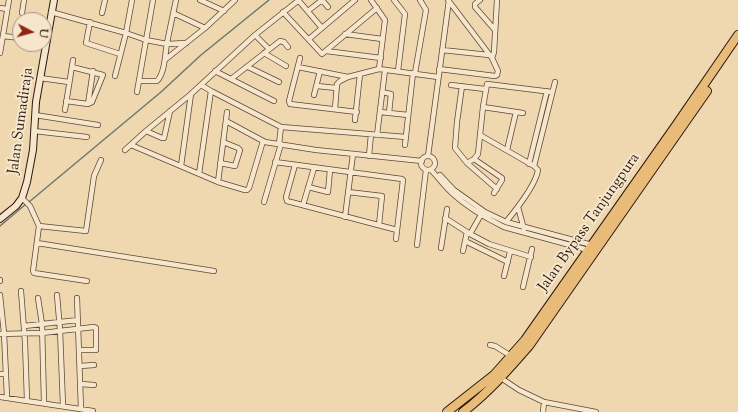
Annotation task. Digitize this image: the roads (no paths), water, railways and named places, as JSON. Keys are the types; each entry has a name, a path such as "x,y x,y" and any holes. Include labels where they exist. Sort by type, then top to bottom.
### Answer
{"highway":[{"name":"Jalan Bypass Tanjungpura","path":"447,412 494,375 525,340 677,124 738,34"},
{"name":"Jalan Bypass Tanjungpura","path":"463,412 501,378 533,340 680,131 738,44"}],"street":[{"path":"0,53 1,43 4,36 2,27 9,0"},
{"path":"22,12 24,0"},
{"name":"Jalan Sumadiraja","path":"51,12 54,0"},
{"path":"102,13 105,0"},
{"path":"115,76 126,33 132,0"},
{"path":"137,92 153,0"},
{"path":"140,81 158,80 166,59 167,44 176,0"},
{"path":"200,0 224,11"},
{"path":"166,59 205,28 235,0"},
{"path":"125,150 191,94 255,35 299,0 322,28"},
{"path":"308,11 322,0 328,7"},
{"path":"346,0 350,5"},
{"path":"309,39 355,0"},
{"path":"371,0 385,20 379,69"},
{"path":"394,0 405,14 398,71"},
{"path":"405,145 414,73 426,10 420,0"},
{"path":"226,121 263,141 353,154 422,161 428,156 448,0"},
{"path":"439,69 495,76 498,74 498,68 491,56 448,0"},
{"path":"480,0 475,4 475,7 495,30"},
{"path":"491,56 495,30 497,0"},
{"path":"0,8 7,10"},
{"path":"283,12 309,39 320,53 324,53 377,8"},
{"path":"52,12 90,22 146,40 167,44 186,43"},
{"path":"173,13 205,28"},
{"path":"90,22 86,43 120,54"},
{"path":"345,34 382,39"},
{"path":"255,35 269,49"},
{"path":"4,36 12,37"},
{"path":"231,79 280,41 284,42 288,47"},
{"path":"326,50 381,58"},
{"path":"442,50 491,56"},
{"name":"Jalan Sumadiraja","path":"24,200 31,168 35,115 44,52"},
{"path":"264,54 286,66"},
{"path":"300,58 289,101 291,104 357,112"},
{"path":"65,110 73,60"},
{"path":"66,101 88,104 94,100 103,75 72,67"},
{"path":"248,67 279,82"},
{"path":"298,67 348,77"},
{"path":"335,109 336,88 339,82 348,77 379,69 438,77"},
{"path":"377,135 385,70"},
{"path":"215,71 274,101"},
{"path":"314,96 320,71"},
{"path":"88,104 93,72"},
{"path":"355,120 360,74"},
{"path":"40,78 69,82"},
{"path":"529,164 550,92 555,82"},
{"path":"467,163 474,159 478,154 485,89 487,84 489,83 550,92"},
{"path":"201,84 211,91 281,126 406,137"},
{"path":"451,85 485,89"},
{"path":"317,86 336,88"},
{"path":"462,86 455,148 467,163 496,191 502,178 474,159"},
{"path":"199,174 211,91"},
{"path":"382,92 391,94 389,113"},
{"path":"181,166 191,94"},
{"path":"483,107 523,113"},
{"path":"146,131 164,138 170,111"},
{"path":"218,182 227,112"},
{"path":"380,112 408,115"},
{"path":"507,150 516,112"},
{"path":"35,115 98,125"},
{"path":"264,202 280,144 281,126"},
{"path":"534,166 540,130"},
{"path":"34,131 87,137"},
{"path":"369,156 371,134"},
{"path":"480,135 537,168 538,173 518,207 506,222"},
{"path":"131,145 218,182 248,190 263,141"},
{"path":"220,163 235,166 240,150 223,142"},
{"path":"345,217 353,154"},
{"path":"417,245 430,169 435,164 434,159 428,156"},
{"path":"39,226 86,231 94,176 101,160"},
{"path":"422,161 423,168 430,169 482,213 504,227 524,230 590,248"},
{"path":"275,162 403,179 396,239"},
{"path":"295,164 286,199 345,217 397,230"},
{"path":"303,205 314,168"},
{"path":"308,187 328,192 330,170"},
{"path":"348,192 382,196 379,225"},
{"path":"0,219 24,200 30,206 39,226 35,252 34,273 87,281"},
{"path":"518,207 524,230"},
{"path":"441,248 447,209"},
{"path":"482,213 524,230"},
{"path":"463,251 465,241 469,233 482,213"},
{"path":"445,218 489,244 510,252 530,257"},
{"path":"465,241 508,262"},
{"path":"37,244 214,271"},
{"path":"523,287 532,249"},
{"path":"504,276 510,252"},
{"path":"20,291 24,326 27,400"},
{"path":"0,295 2,334 6,355 7,398"},
{"path":"57,295 63,406"},
{"path":"38,298 42,324 44,403"},
{"path":"77,298 82,409"},
{"path":"24,326 78,320"},
{"path":"2,334 42,333 94,327 97,329 96,350 79,350"},
{"path":"490,345 495,346 511,356"},
{"path":"0,355 6,355"},
{"path":"80,366 94,365"},
{"path":"0,374 6,374"},
{"path":"501,378 518,390 544,402 567,409 596,412"},
{"path":"81,384 94,385"},
{"path":"0,397 93,411"},
{"path":"543,412 544,402"}],"waterway":[{"path":"29,202 161,92 201,55 269,0"},
{"path":"0,226 26,204"}]}
